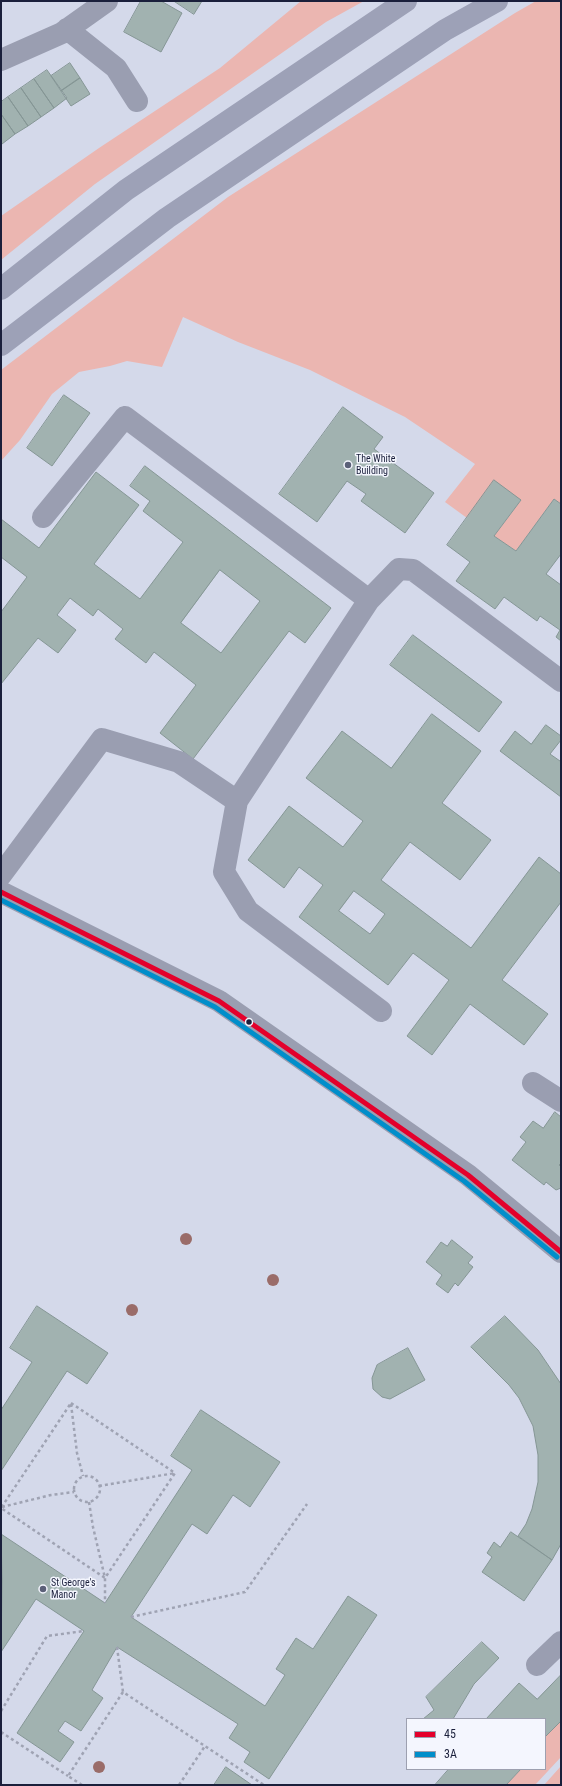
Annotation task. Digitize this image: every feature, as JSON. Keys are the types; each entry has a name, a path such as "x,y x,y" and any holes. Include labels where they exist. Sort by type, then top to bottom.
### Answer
{"main road":[{"path":"1,289 126,190 406,1"},
{"path":"1,345 167,218 445,30 497,1"}],"street":[{"path":"1,60 67,29 107,1"},
{"path":"67,29 116,68 137,101"},
{"path":"43,517 125,417 369,600"},
{"path":"381,1011 248,911 224,872 237,801 369,600 399,569 413,570 561,681"},
{"path":"1,875 102,738 179,762 237,801"},
{"path":"1,892 220,1001 462,1171 561,1252"},
{"path":"533,1083 561,1101"},
{"path":"537,1665 561,1642"}],"path":[{"path":"71,1403 175,1473"},
{"path":"71,1403 78,1453 83,1476"},
{"path":"1,1508 71,1403"},
{"path":"99,1486 175,1473"},
{"path":"105,1578 175,1473"},
{"path":"83,1476 93,1477 99,1486 98,1496 89,1502 78,1499 74,1492 75,1483 83,1476"},
{"path":"1,1508 50,1495 74,1492"},
{"path":"89,1502 93,1527 105,1578 105,1603"},
{"path":"131,1617 245,1592 307,1504"},
{"path":"1,1508 105,1578"},
{"path":"1,1711 47,1636 84,1631"},
{"path":"68,1776 123,1692 117,1647"},
{"path":"123,1692 264,1785"},
{"path":"1,1732 82,1785"},
{"path":"179,1785 205,1746"}],"shaded area":[{"path":"301,1 364,1 326,22 95,184 1,260 1,216 99,148 220,68"},
{"path":"536,1 561,1 561,504 554,499 516,551 494,536 521,500 467,518 445,502 475,464 405,417 310,370 238,342 183,317 162,367 127,361 79,372 52,394 20,440 1,461 1,370 228,197"},
{"path":"561,1721 561,1757 535,1785 506,1785 520,1770 546,1770 546,1736"},
{"path":"561,1766 561,1785 544,1785"}],"building":[{"path":"141,1 161,1 182,13 161,52 124,32"},
{"path":"174,1 202,1 194,14"},
{"path":"70,63 80,78 61,91 51,76"},
{"path":"47,70 67,98 54,108 34,79"},
{"path":"80,78 90,94 71,106 61,91"},
{"path":"34,79 54,108 41,117 21,88"},
{"path":"21,88 41,117 28,126 8,97"},
{"path":"8,97 28,126 15,134 1,114 1,102"},
{"path":"1,114 15,134 2,144 1,142"},
{"path":"64,395 90,413 52,466 27,448"},
{"name":"The White Building","path":"343,407 383,437 374,449 434,493 405,533 361,501 366,494 347,481 317,522 279,494"},
{"path":"145,466 331,608 305,643 289,631 193,759 160,733 196,685 154,652 146,663 115,639 123,629 98,609 93,616 70,598 57,615 76,630 58,653 38,638 1,684 1,612 27,577 1,557 1,519 39,548 96,472 139,505 94,564 140,599 183,542 143,511 150,501 130,486","holes":["220,570 260,601 221,653 181,623"]},
{"path":"494,480 521,500 494,536 516,551 554,499 561,504 561,554 546,574 561,585 561,641 556,637 560,630 540,616 537,621 504,597 495,609 456,581 470,562 447,545"},
{"path":"413,635 502,702 479,732 390,665"},
{"path":"432,714 481,751 442,803 491,840 460,880 410,842 381,880 471,948 539,857 561,874 561,902 502,980 548,1014 524,1045 470,1004 432,1055 407,1036 449,980 413,953 388,985 299,917 323,885 299,867 284,888 248,860 289,806 343,847 363,821 306,778 342,731 391,768","holes":["354,891 385,914 370,934 339,911"]},
{"path":"546,725 561,736 561,740 550,754 560,761 561,760 561,797 500,751 515,731 531,744"},
{"path":"555,1112 561,1117 561,1163 559,1165 561,1167 561,1188 556,1190 546,1182 544,1185 512,1160 526,1142 520,1137 533,1121 543,1128"},
{"path":"452,1240 473,1257 468,1263 473,1267 458,1286 455,1283 448,1293 436,1284 442,1275 426,1262 441,1242 447,1246"},
{"path":"37,1306 108,1353 87,1384 67,1371 1,1471 1,1410 32,1362 10,1348"},
{"path":"505,1316 538,1350 561,1384 561,1544 552,1560 518,1536 526,1524 532,1509 538,1482 538,1455 533,1426 519,1398 509,1385 471,1347"},
{"path":"408,1348 425,1380 390,1399 382,1397 373,1389 372,1378 377,1365"},
{"name":"St George's Manor","path":"201,1410 280,1462 250,1507 233,1495 207,1534 192,1524 131,1617 265,1706 285,1675 276,1669 296,1638 313,1649 348,1596 377,1615 269,1779 244,1762 250,1752 229,1738 238,1724 117,1647 92,1690 103,1698 81,1731 65,1721 58,1731 74,1742 60,1762 17,1733 84,1631 36,1599 1,1652 1,1534 105,1603 192,1470 171,1456"},
{"path":"511,1532 552,1560 524,1601 482,1572 492,1557 487,1553 494,1542 500,1547"},
{"path":"482,1642 499,1658 474,1684 454,1718 424,1718 434,1710 426,1697"},
{"path":"561,1675 561,1721 546,1736 546,1718 487,1718 519,1683 537,1699"},
{"path":"226,1767 252,1785 214,1785"},
{"path":"448,1770 520,1770 506,1785 435,1785"}],"transit line":[{"name":"45","path":"1,892 219,1001 468,1175 561,1252"},
{"name":"3A","path":"1,900 215,1007 464,1181 557,1257"}],"place":[{"name":"The White Building","path":"348,465"},
{"name":"St George's Manor","path":"43,1589"}]}
